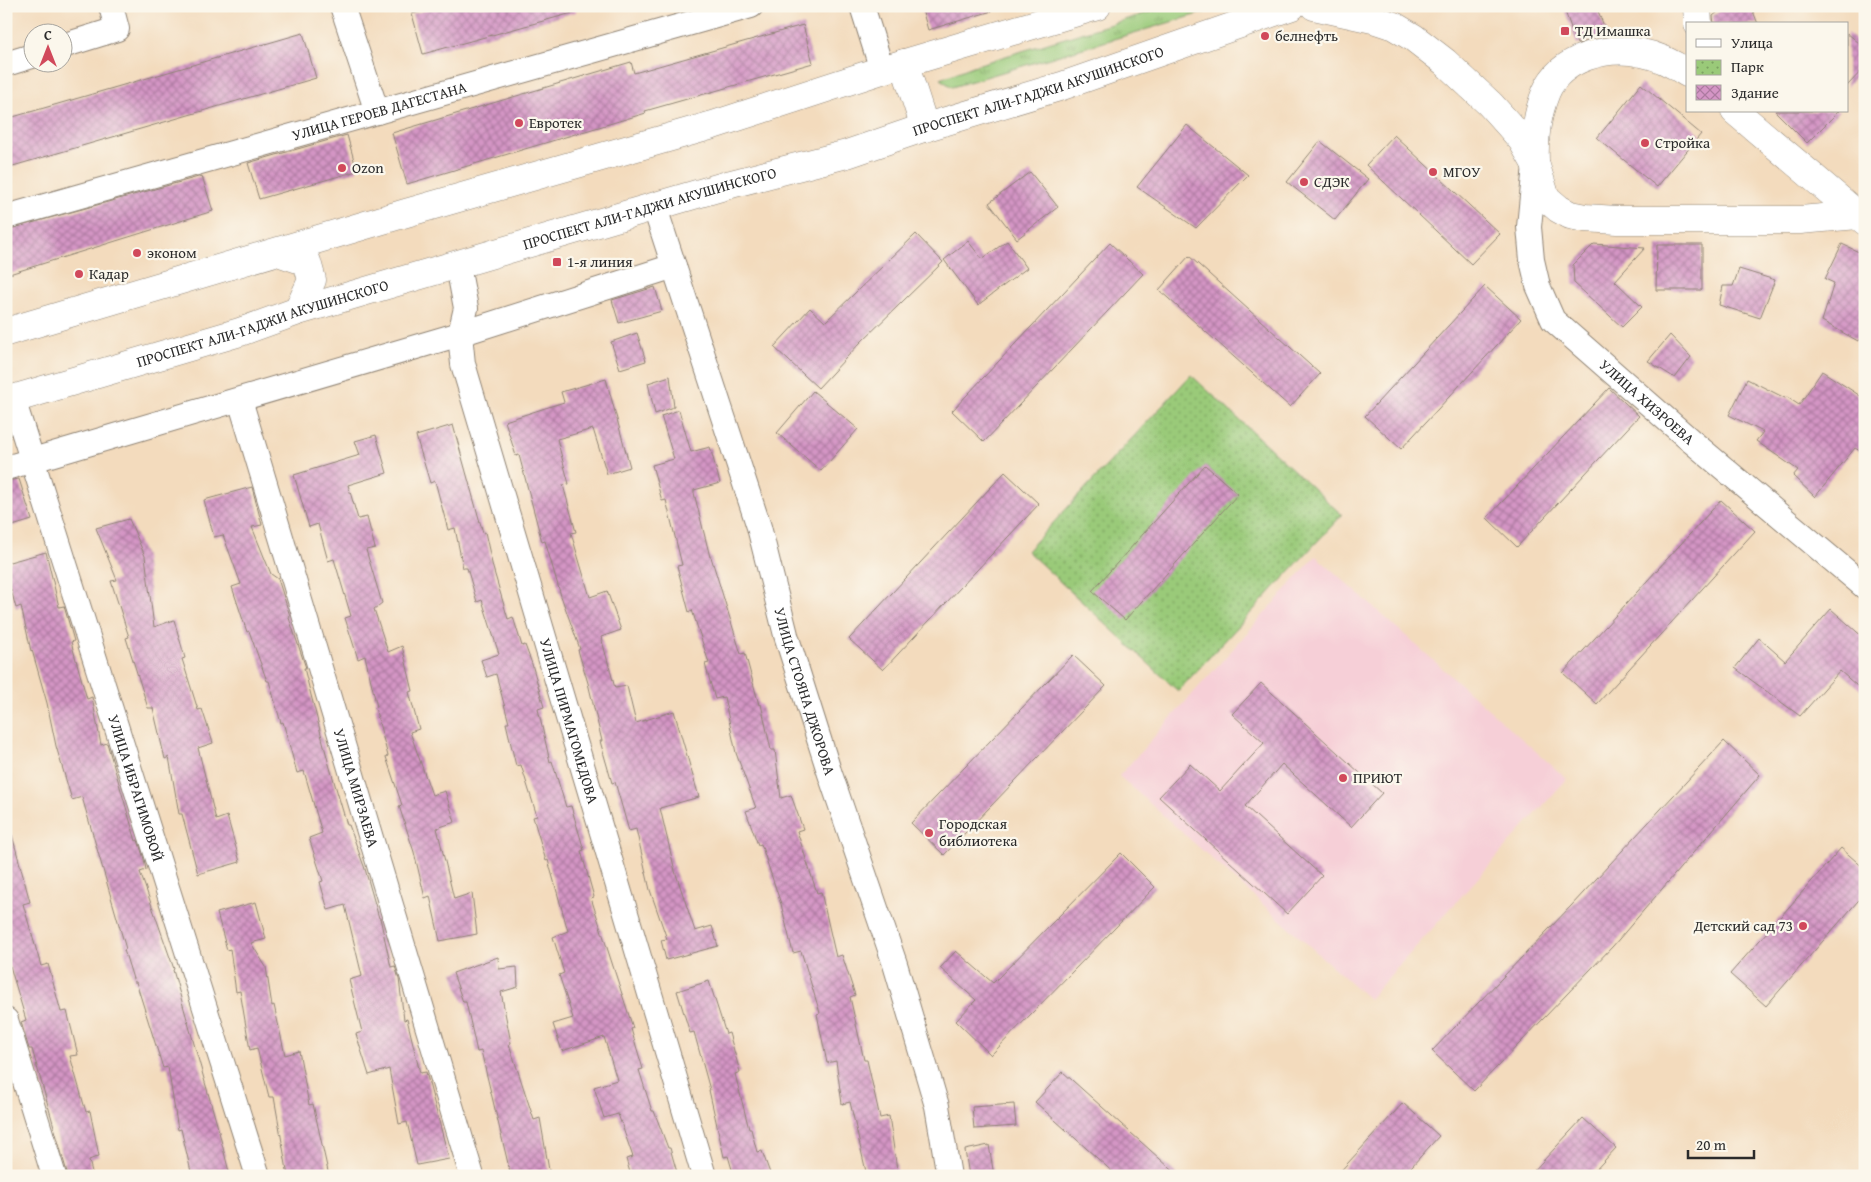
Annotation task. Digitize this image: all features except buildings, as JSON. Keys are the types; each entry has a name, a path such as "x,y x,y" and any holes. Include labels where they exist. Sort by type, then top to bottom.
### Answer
{"main road":[{"path":"6,332 406,213 713,125 893,66 1097,6"},
{"name":"ПРОСПЕКТ АЛИ-ГАДЖИ АКУШИНСКОГО","path":"10,400 240,332 298,311 656,208 731,184 847,154 1062,86 1292,6"},
{"path":"1314,6 1373,19 1394,26 1414,38 1444,62 1490,104 1522,140 1535,163 1546,198 1559,209 1570,214 1585,218 1618,220 1861,218"},
{"path":"1696,6 1698,22"},
{"path":"1535,163 1536,130 1547,91 1557,76 1570,64 1582,58 1620,50 1642,53 1663,59 1686,72"},
{"path":"893,66 925,128"},
{"path":"1737,112 1861,218"},
{"path":"278,252 308,262 312,280 298,311"}],"street":[{"path":"72,43 117,29 111,6"},
{"path":"342,6 378,112"},
{"name":"УЛИЦА ГЕРОЕВ ДАГЕСТАНА","path":"6,217 751,6"},
{"path":"862,6 893,66"},
{"path":"6,64 22,59"},
{"name":"УЛИЦА ХИЗРОЕВА","path":"1535,163 1529,227 1532,260 1538,286 1553,320 1690,440 1865,587"},
{"name":"УЛИЦА СТОЯНА ДЖОРОВА","path":"656,208 759,527 786,635 826,762 895,964 937,1106 949,1176"},
{"name":"УЛИЦА ПИРМАГОМЕДОВА","path":"458,266 466,308 460,334 463,364 704,1176"},
{"path":"6,468 460,334 674,266"},
{"name":"УЛИЦА ИБРАГИМОВОЙ","path":"10,400 32,460 258,1176"},
{"name":"УЛИЦА МИРЗАЕВА","path":"240,400 472,1176"},
{"path":"6,1020 54,1176"}],"shaded area":[{"name":"ПРИЮТ","path":"1316,556 1567,779 1369,999 1119,776"}],"green space":[{"path":"1170,6 1225,6 952,87 940,79 973,66"},
{"path":"1191,375 1342,515 1178,691 1027,551"}],"place":[{"name":"ТД Имашка","path":"1565,31"},
{"name":"белнефть","path":"1265,36"},
{"name":"Евротек","path":"519,123"},
{"name":"Стройка","path":"1645,143"},
{"name":"Ozon","path":"342,168"},
{"name":"МГОУ","path":"1433,172"},
{"name":"СДЭК","path":"1304,182"},
{"name":"эконом","path":"137,253"},
{"name":"1-я линия","path":"557,262"},
{"name":"Кадар","path":"79,274"},
{"name":"ПРИЮТ","path":"1343,778"},
{"name":"Городская библиотека","path":"929,833"},
{"name":"Детский сад 73","path":"1803,926"}]}
